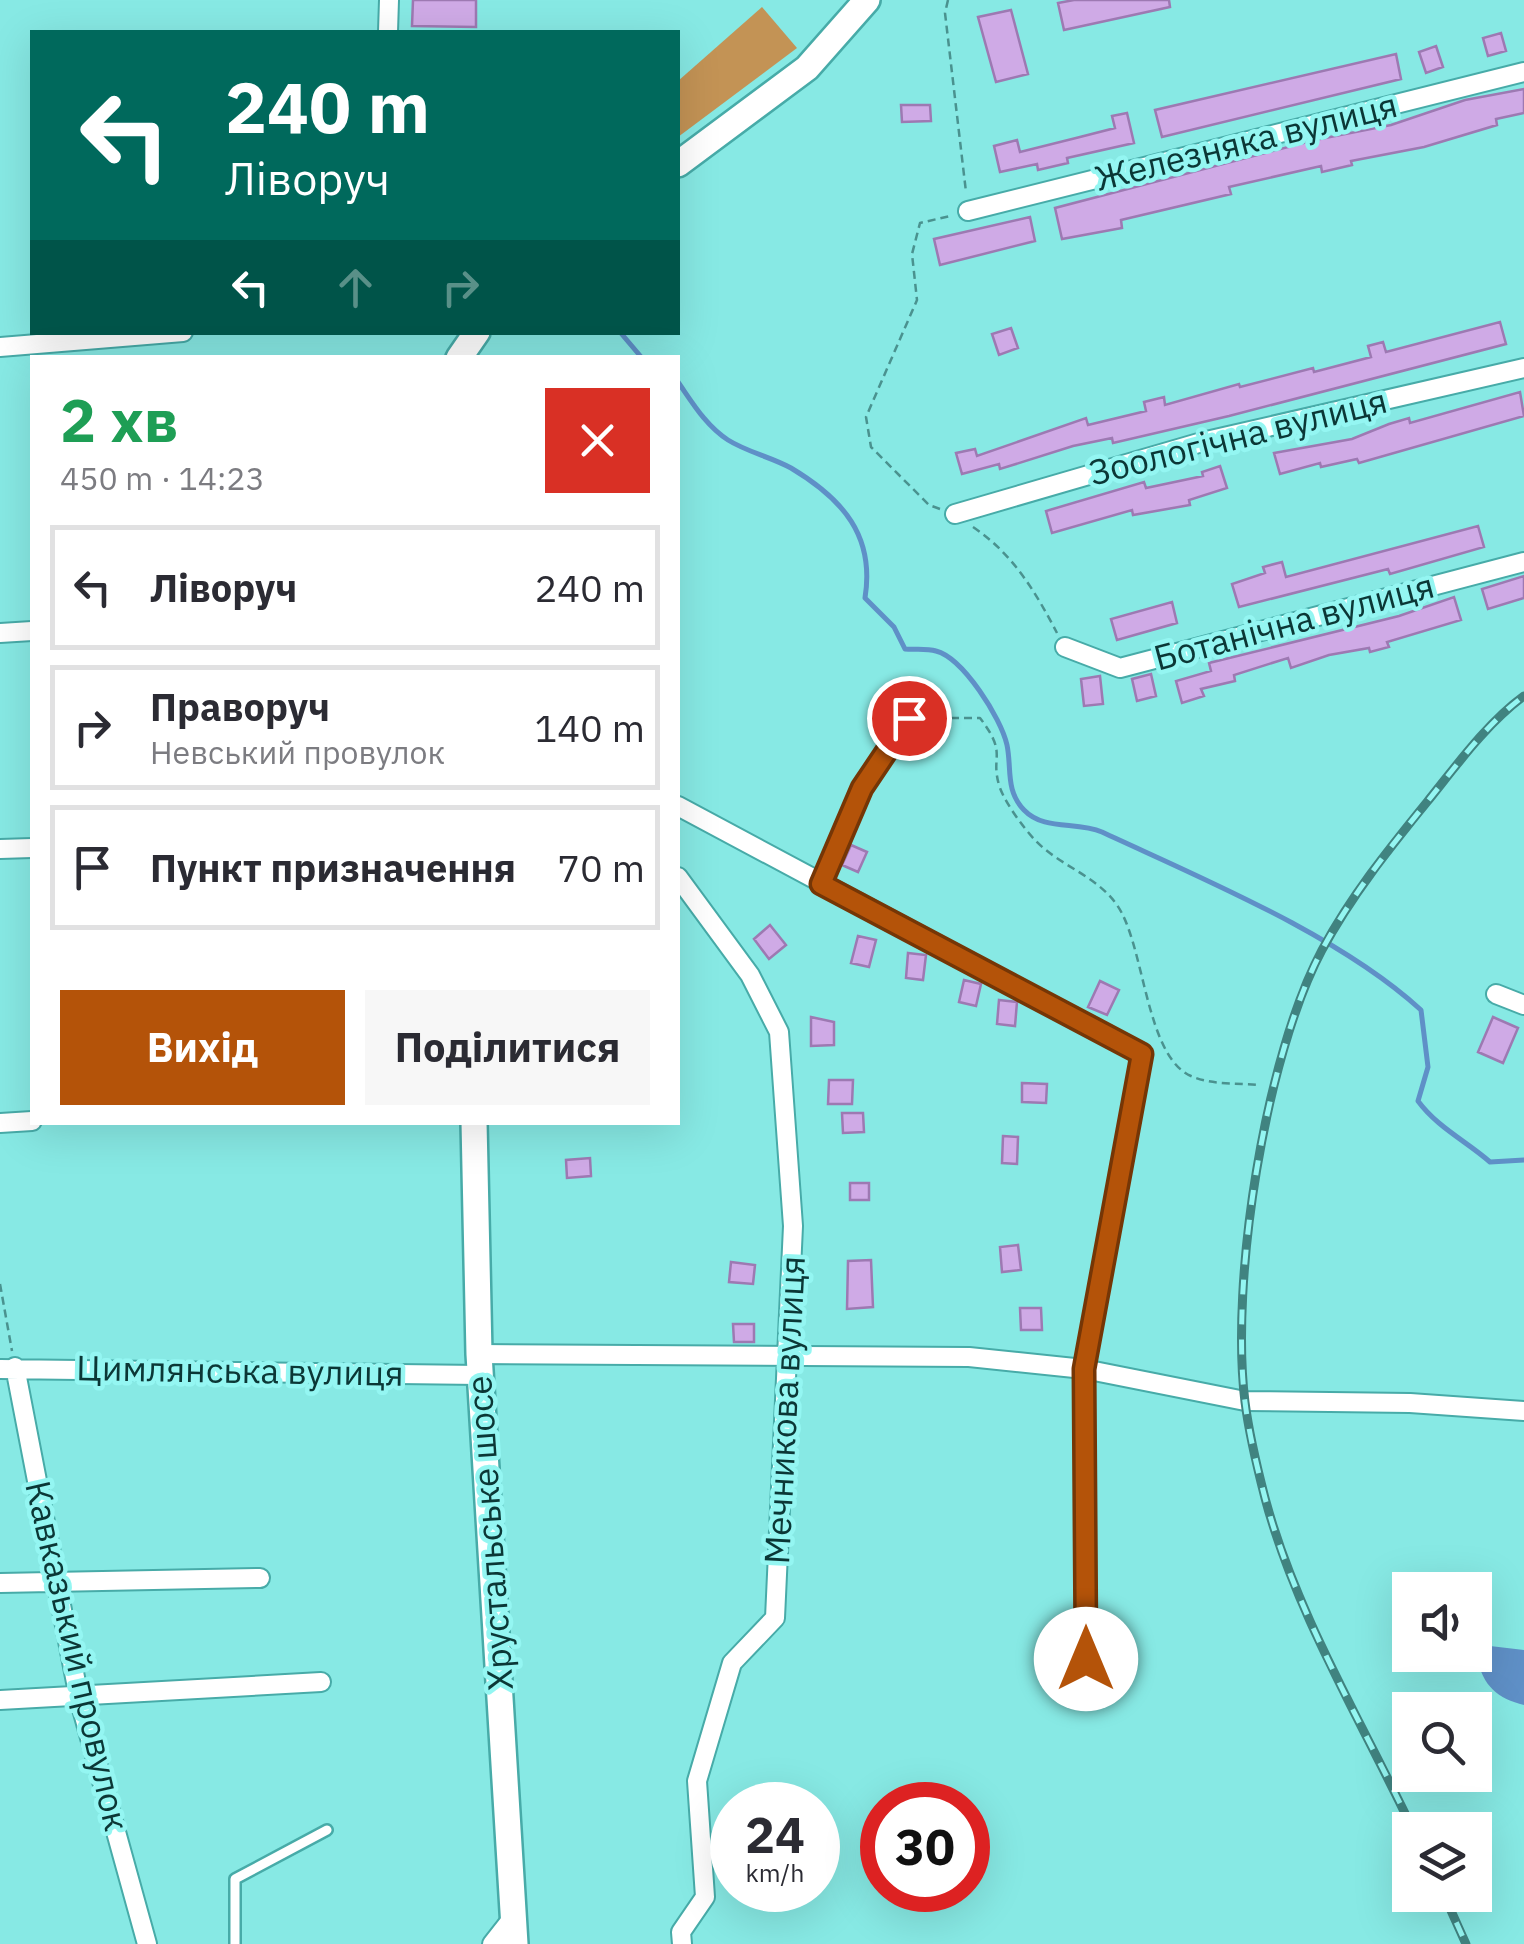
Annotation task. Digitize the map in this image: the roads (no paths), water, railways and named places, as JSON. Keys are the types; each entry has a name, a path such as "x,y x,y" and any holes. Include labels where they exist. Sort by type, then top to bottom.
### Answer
{"street":[{"path":"388,30 389,0"},
{"path":"680,162 806,68 867,0"},
{"name":"Железняка вулиця","path":"968,211 1524,72"},
{"path":"0,347 146,335"},
{"name":"Зоологічна вулиця","path":"955,514 1202,442 1524,368"},
{"name":"Ботанічна вулиця","path":"1065,648 1120,668 1524,562"},
{"path":"0,633 30,632"},
{"path":"821,884 862,788 909,718"},
{"path":"680,807 1142,1054 1084,1369 1086,1659"},
{"path":"0,850 30,848"},
{"name":"Мечникова вулиця","path":"680,880 750,975 779,1032 792,1226 776,1618 732,1664 697,1782 704,1897 681,1932 682,1944"},
{"path":"1496,994 1524,1006"},
{"path":"0,1122 30,1120"},
{"name":"Хрустальське шосе","path":"474,1125 480,1364 515,1944"},
{"name":"Цимлянська вулиця","path":"8,1368 970,1357 1084,1369 1244,1401 1410,1402 1524,1412"},
{"name":"Кавказький провулок","path":"8,1368 80,1698 147,1944"},
{"path":"0,1583 260,1578"},
{"path":"0,1700 321,1682"},
{"path":"492,1944 514,1916"}],"lane":[{"path":"236,1944 236,1879 327,1830"}],"water":[{"path":"1492,1646 1524,1650 1524,1705 1499,1695 1482,1672 1492,1672"}],"waterway":[{"path":"623,335 639,355"},
{"path":"680,385 720,434 791,468 840,506 860,538 865,556 865,598 894,627 905,649 932,650 947,656 979,690 1003,733 1012,787 1024,810 1041,821 1102,832 1226,889 1351,957 1421,1010 1428,1067 1418,1101 1490,1162 1524,1160"}],"railway":[{"path":"1404,1812 1312,1626 1265,1498 1247,1414 1242,1352 1248,1234 1256,1171 1284,1049 1322,950 1398,838 1472,746 1524,696"},
{"path":"1452,1912 1466,1944"}]}
